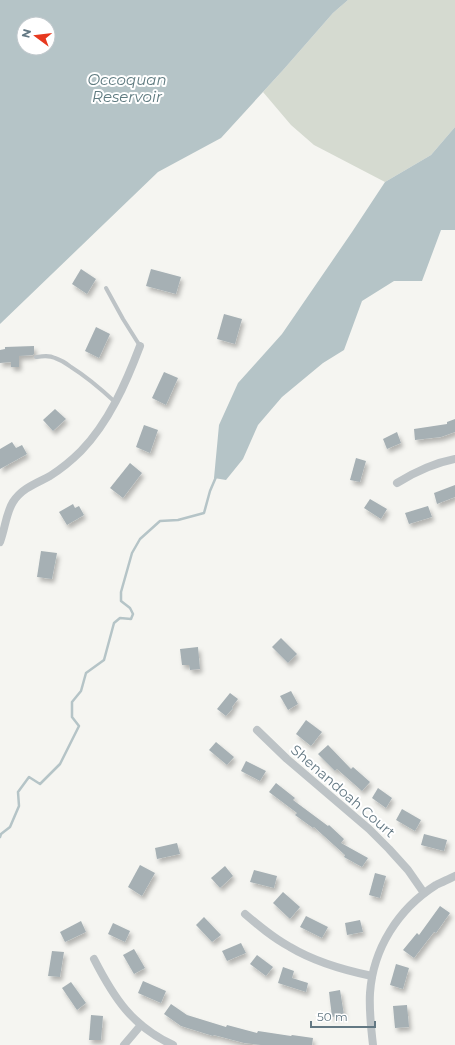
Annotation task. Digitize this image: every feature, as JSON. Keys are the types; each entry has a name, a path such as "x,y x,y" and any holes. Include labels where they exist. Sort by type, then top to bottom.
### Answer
{"street":[{"path":"0,542 9,510 20,494 27,488 66,465 89,443 100,428 123,386 140,346"},
{"path":"397,482 432,465 455,458"},
{"name":"Shenandoah Court","path":"256,730 287,759 369,829 403,865 424,893"},
{"path":"373,1045 370,1016 370,994 375,962 382,946 390,930 400,916 410,906 424,893 437,884 455,876"},
{"path":"245,914 277,939 301,953 327,964 372,976"},
{"path":"94,959 116,998 129,1014 158,1037 173,1045"},
{"path":"124,1045 141,1025"}],"lane":[{"path":"106,288 140,346"},
{"path":"36,357 46,356 61,360 82,374 115,402"}],"shaded area":[{"path":"348,0 455,0 455,127 431,155 385,182 314,145 291,125 263,92 333,13"}],"water":[{"name":"Occoquan Reservoir","path":"0,0 348,0 333,13 221,138 158,172 0,324"},
{"path":"455,127 455,230 441,230 422,281 394,281 362,301 344,350 323,363 282,397 258,425 243,459 226,480 214,478 219,425 238,383 282,334 385,182 431,155"}],"building":[{"path":"81,269 96,279 87,294 72,284"},
{"path":"151,269 181,277 176,294 146,286"},
{"path":"224,314 242,319 235,344 217,339"},
{"path":"96,327 110,334 99,358 85,351"},
{"path":"34,346 33,355 19,356 19,367 11,367 11,362 0,363 0,350 5,349 5,347"},
{"path":"164,372 178,378 166,405 152,398"},
{"path":"55,409 66,419 53,431 43,420"},
{"path":"455,419 455,432 441,437 415,440 414,429 447,424 447,422"},
{"path":"144,425 158,430 150,453 136,447"},
{"path":"397,432 401,443 387,449 383,439"},
{"path":"12,442 16,448 22,445 27,454 0,469 0,449"},
{"path":"356,458 366,461 360,482 350,480"},
{"path":"130,463 142,473 123,498 110,488"},
{"path":"455,485 455,497 437,504 434,493"},
{"path":"370,499 387,509 381,519 364,508"},
{"path":"73,504 75,508 79,506 84,515 67,525 59,512"},
{"path":"428,506 432,517 409,524 405,513"},
{"path":"41,551 57,553 52,579 37,577"},
{"path":"281,638 297,654 288,663 272,647"},
{"path":"198,647 200,669 190,670 189,665 182,665 180,649"},
{"path":"291,691 298,704 288,710 280,696"},
{"path":"230,693 238,699 226,716 217,709"},
{"path":"306,720 322,732 311,746 296,734"},
{"path":"216,742 234,757 227,765 209,750"},
{"path":"328,745 351,769 353,767 370,782 362,791 337,769 335,771 318,754"},
{"path":"246,761 266,771 260,781 241,771"},
{"path":"276,783 295,798 293,800 328,826 329,825 344,839 341,843 368,858 362,867 344,857 345,855 314,827 313,828 295,815 297,813 269,792"},
{"path":"378,788 392,798 386,808 372,798"},
{"path":"402,809 421,820 415,831 396,820"},
{"path":"424,834 447,840 444,851 421,845"},
{"path":"177,843 180,854 157,859 155,848"},
{"path":"140,865 155,873 142,896 128,887"},
{"path":"225,866 233,876 220,888 211,878"},
{"path":"254,870 277,876 274,888 250,882"},
{"path":"375,873 386,876 380,898 369,895"},
{"path":"283,892 300,907 290,919 273,903"},
{"path":"440,906 450,913 436,933 434,932 414,958 403,950 417,933 419,935"},
{"path":"306,916 328,927 322,938 300,927"},
{"path":"204,917 221,935 212,942 196,925"},
{"path":"360,920 363,932 347,935 345,923"},
{"path":"81,921 86,932 65,942 60,932"},
{"path":"113,923 130,931 125,942 108,934"},
{"path":"241,943 246,953 227,961 222,951"},
{"path":"134,949 145,968 134,974 123,955"},
{"path":"52,951 64,952 60,977 48,976"},
{"path":"257,955 273,967 266,976 250,964"},
{"path":"396,964 409,968 403,989 390,985"},
{"path":"283,967 294,971 292,978 308,983 306,992 278,983"},
{"path":"143,981 166,991 161,1003 138,993"},
{"path":"71,982 86,1003 77,1010 62,988"},
{"path":"340,990 344,1015 332,1017 329,992"},
{"path":"171,1004 187,1015 226,1027 227,1025 257,1033 258,1031 313,1038 312,1045 261,1045 213,1036 181,1026 164,1014"},
{"path":"407,1005 409,1027 395,1028 393,1006"},
{"path":"91,1015 103,1016 101,1040 89,1040"}],"waterway":[{"path":"0,837 1,834 10,827 19,806 18,792 29,777 40,784 60,764 79,726 72,717 72,702 81,691 86,673 104,660 114,623 120,618 131,619 133,614 130,608 121,601 121,592 132,553 140,539 160,521 178,520 204,513 210,491 216,477"}]}
